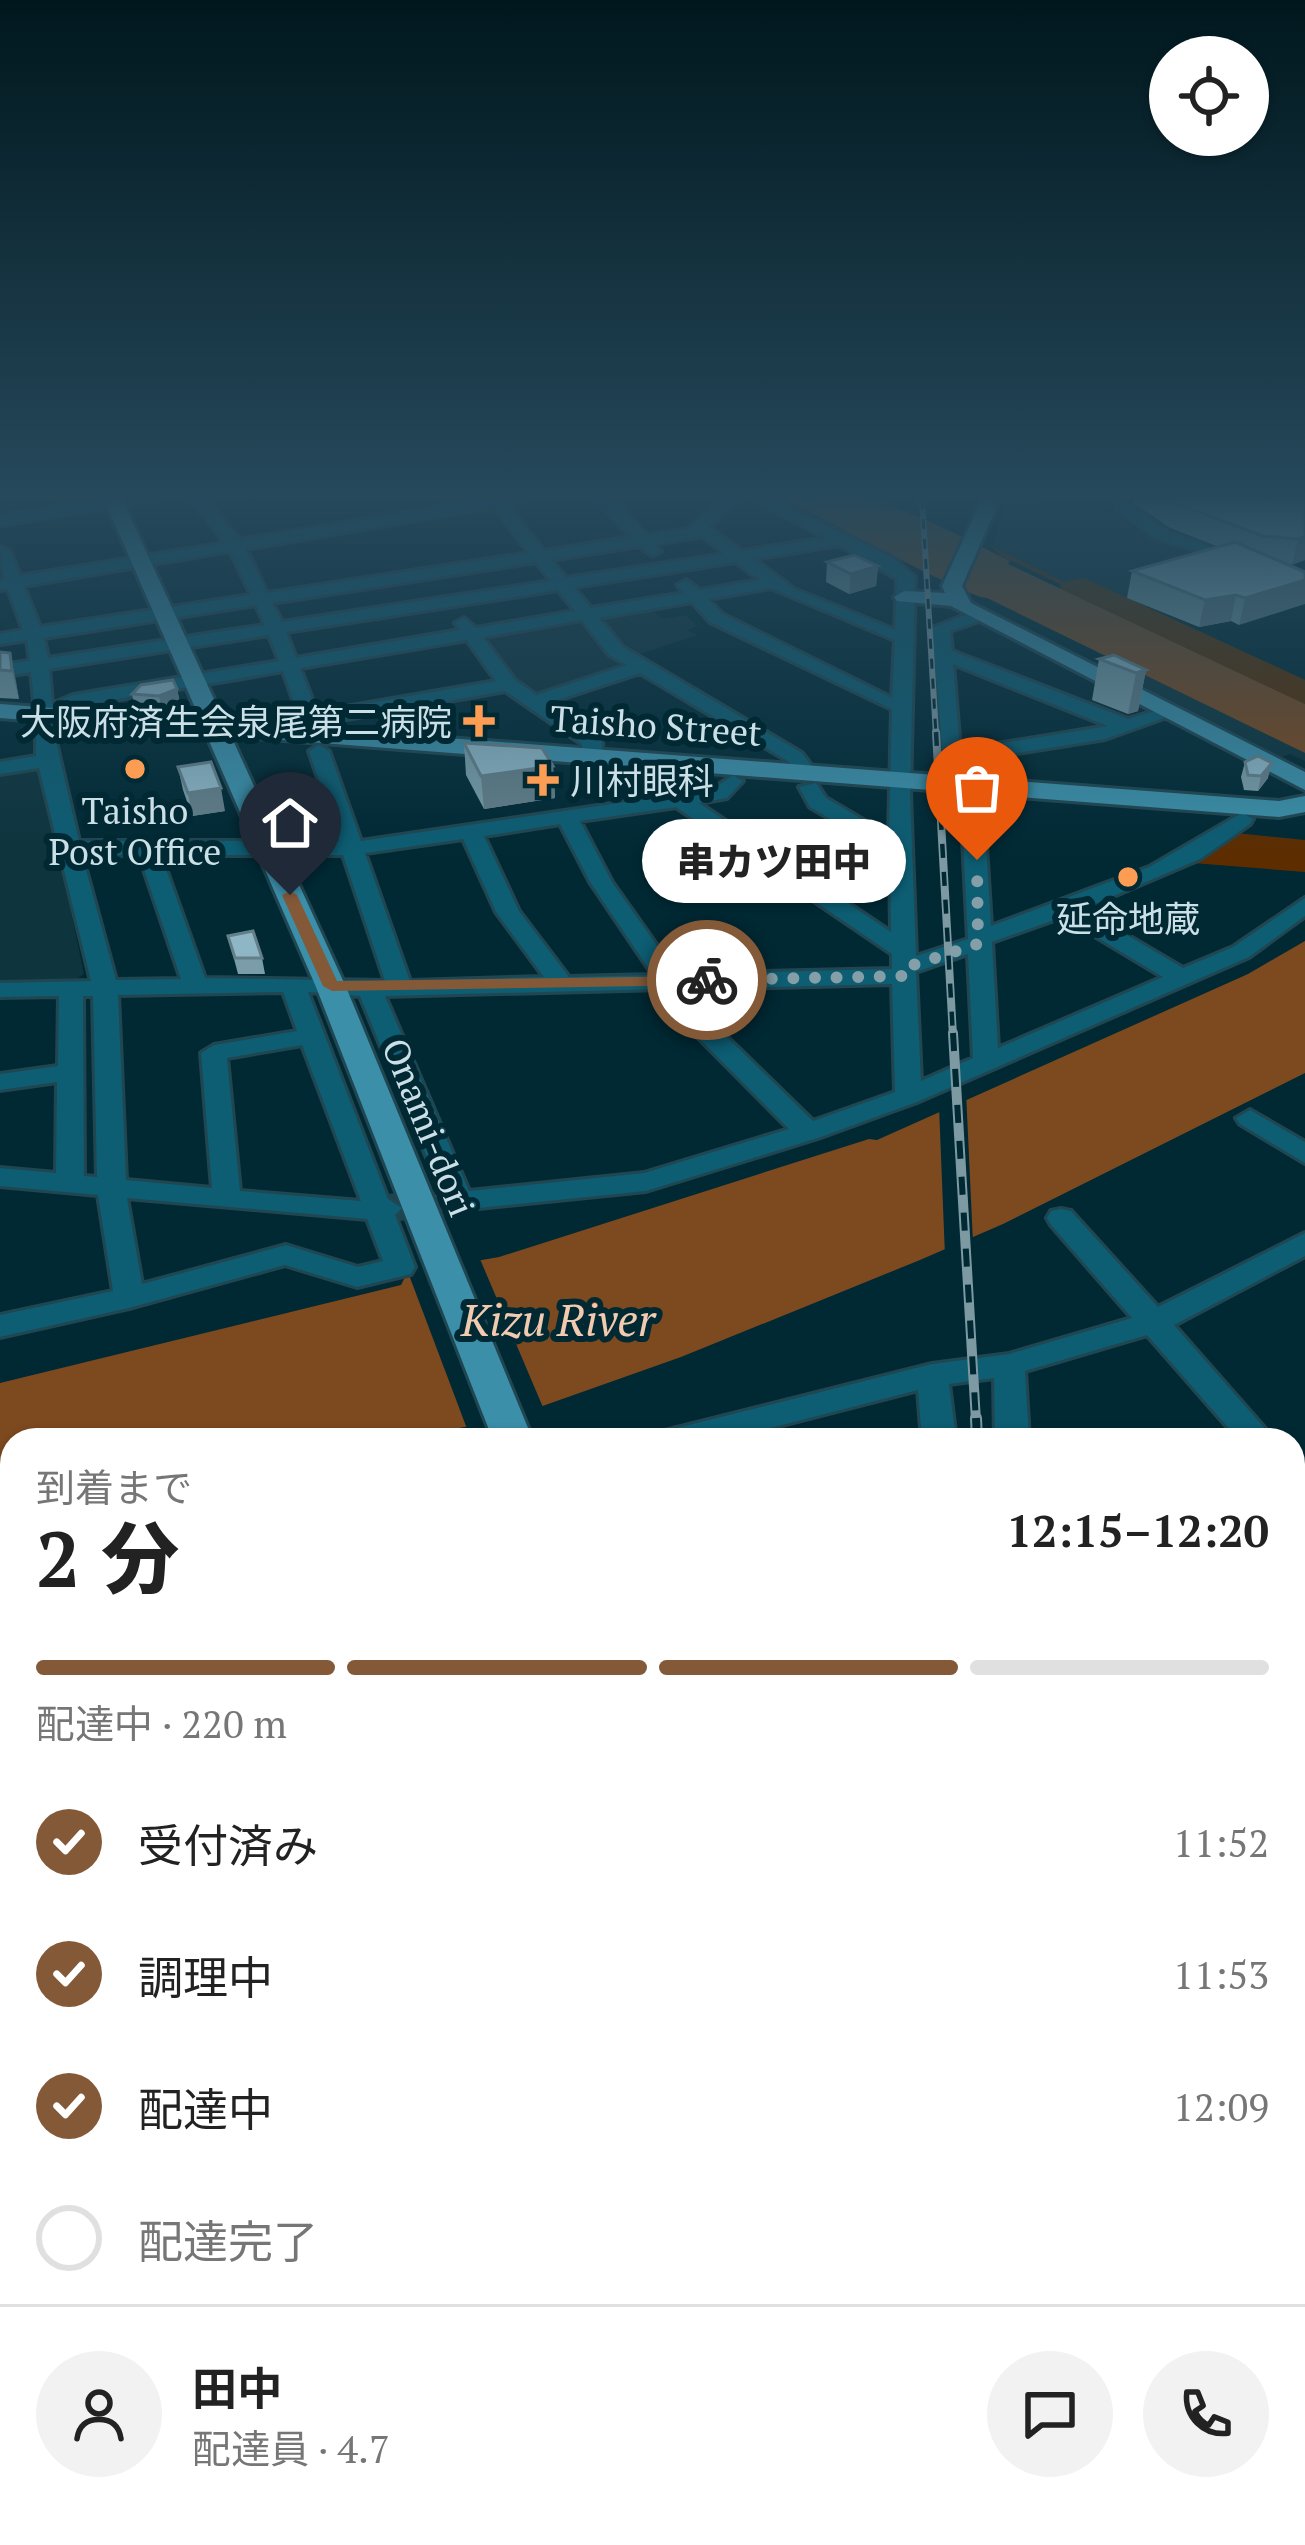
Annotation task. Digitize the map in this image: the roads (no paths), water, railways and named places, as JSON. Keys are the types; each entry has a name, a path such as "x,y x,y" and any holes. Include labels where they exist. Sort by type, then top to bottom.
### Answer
{"main road":[{"name":"Onami-dori","path":"167,618 332,986 508,1428"},
{"path":"979,618 1304,788"},
{"name":"Taisho Street","path":"0,711 43,722"},
{"name":"Taisho Street","path":"0,725 43,722 219,736 310,735 808,780 901,787 957,784 1279,809 1304,788"},
{"name":"Taisho Street","path":"594,763 734,782 808,780"},
{"name":"Taisho Street","path":"957,784 1242,819 1305,820"}],"street":[{"path":"26,618 35,634 40,665 47,760 105,987 112,1191 129,1298"},
{"path":"0,639 141,618"},
{"path":"271,618 399,986"},
{"path":"0,671 348,618"},
{"path":"460,618 508,684 592,742 594,763"},
{"path":"43,722 73,701 564,618"},
{"path":"589,618 616,651 641,668 795,757 818,802 901,851"},
{"path":"716,618 887,703 902,704"},
{"path":"848,618 903,636"},
{"path":"904,618 901,851 908,1096"},
{"path":"971,618 941,628 979,941 986,1063"},
{"path":"903,666 944,661 1127,726"},
{"path":"537,701 641,668"},
{"path":"310,735 508,684"},
{"path":"957,784 989,753 1127,726 1168,713"},
{"path":"0,768 47,760"},
{"path":"72,848 354,848 720,794 734,782"},
{"path":"680,800 906,965"},
{"path":"567,817 601,882 673,981 678,1003 808,1132"},
{"path":"0,990 292,984 370,989 673,981 906,965 1066,909 1212,842 1242,819"},
{"path":"471,832 508,912 560,982"},
{"path":"147,846 195,985"},
{"path":"370,989 455,1201 646,1183 808,1132 908,1096 1241,952 1305,904"},
{"path":"1066,909 1181,977"},
{"path":"0,1326 129,1298 286,1255 300,1255 357,1277 400,1267 382,1209 292,984"},
{"path":"70,1185 71,987"},
{"path":"227,1200 214,1053 310,1036"},
{"path":"0,1082 72,1072"},
{"path":"1250,1118 1305,1154"},
{"path":"0,1177 112,1191 382,1209"},
{"path":"1061,1218 1247,1428"},
{"path":"723,1428 932,1375 1010,1365 1154,1322 1305,1244"},
{"path":"1010,1365 1012,1428"},
{"path":"932,1375 938,1428"}],"water":[{"path":"1028,618 1122,618 1305,704 1305,753"},
{"name":"Kizu River","path":"1305,941 1305,1073 1003,1224 681,1357 506,1419 459,1428 0,1428 0,1383 401,1285 407,1273 499,1257 877,1140 1248,974"}],"tunnel":[{"path":"388,1208 451,1202"}],"railway":[{"path":"929,618 936,735"},
{"path":"936,732 953,1036"},
{"path":"953,1033 976,1421"},
{"path":"976,1418 976,1428"}],"place":[{"name":"大阪府済生会泉尾第二病院","path":"479,721"},
{"name":"Taisho Post Office","path":"135,769"},
{"name":"川村眼科","path":"543,780"},
{"name":"串カツ田中","path":"977,860"},
{"name":"延命地蔵","path":"1128,877"}]}
